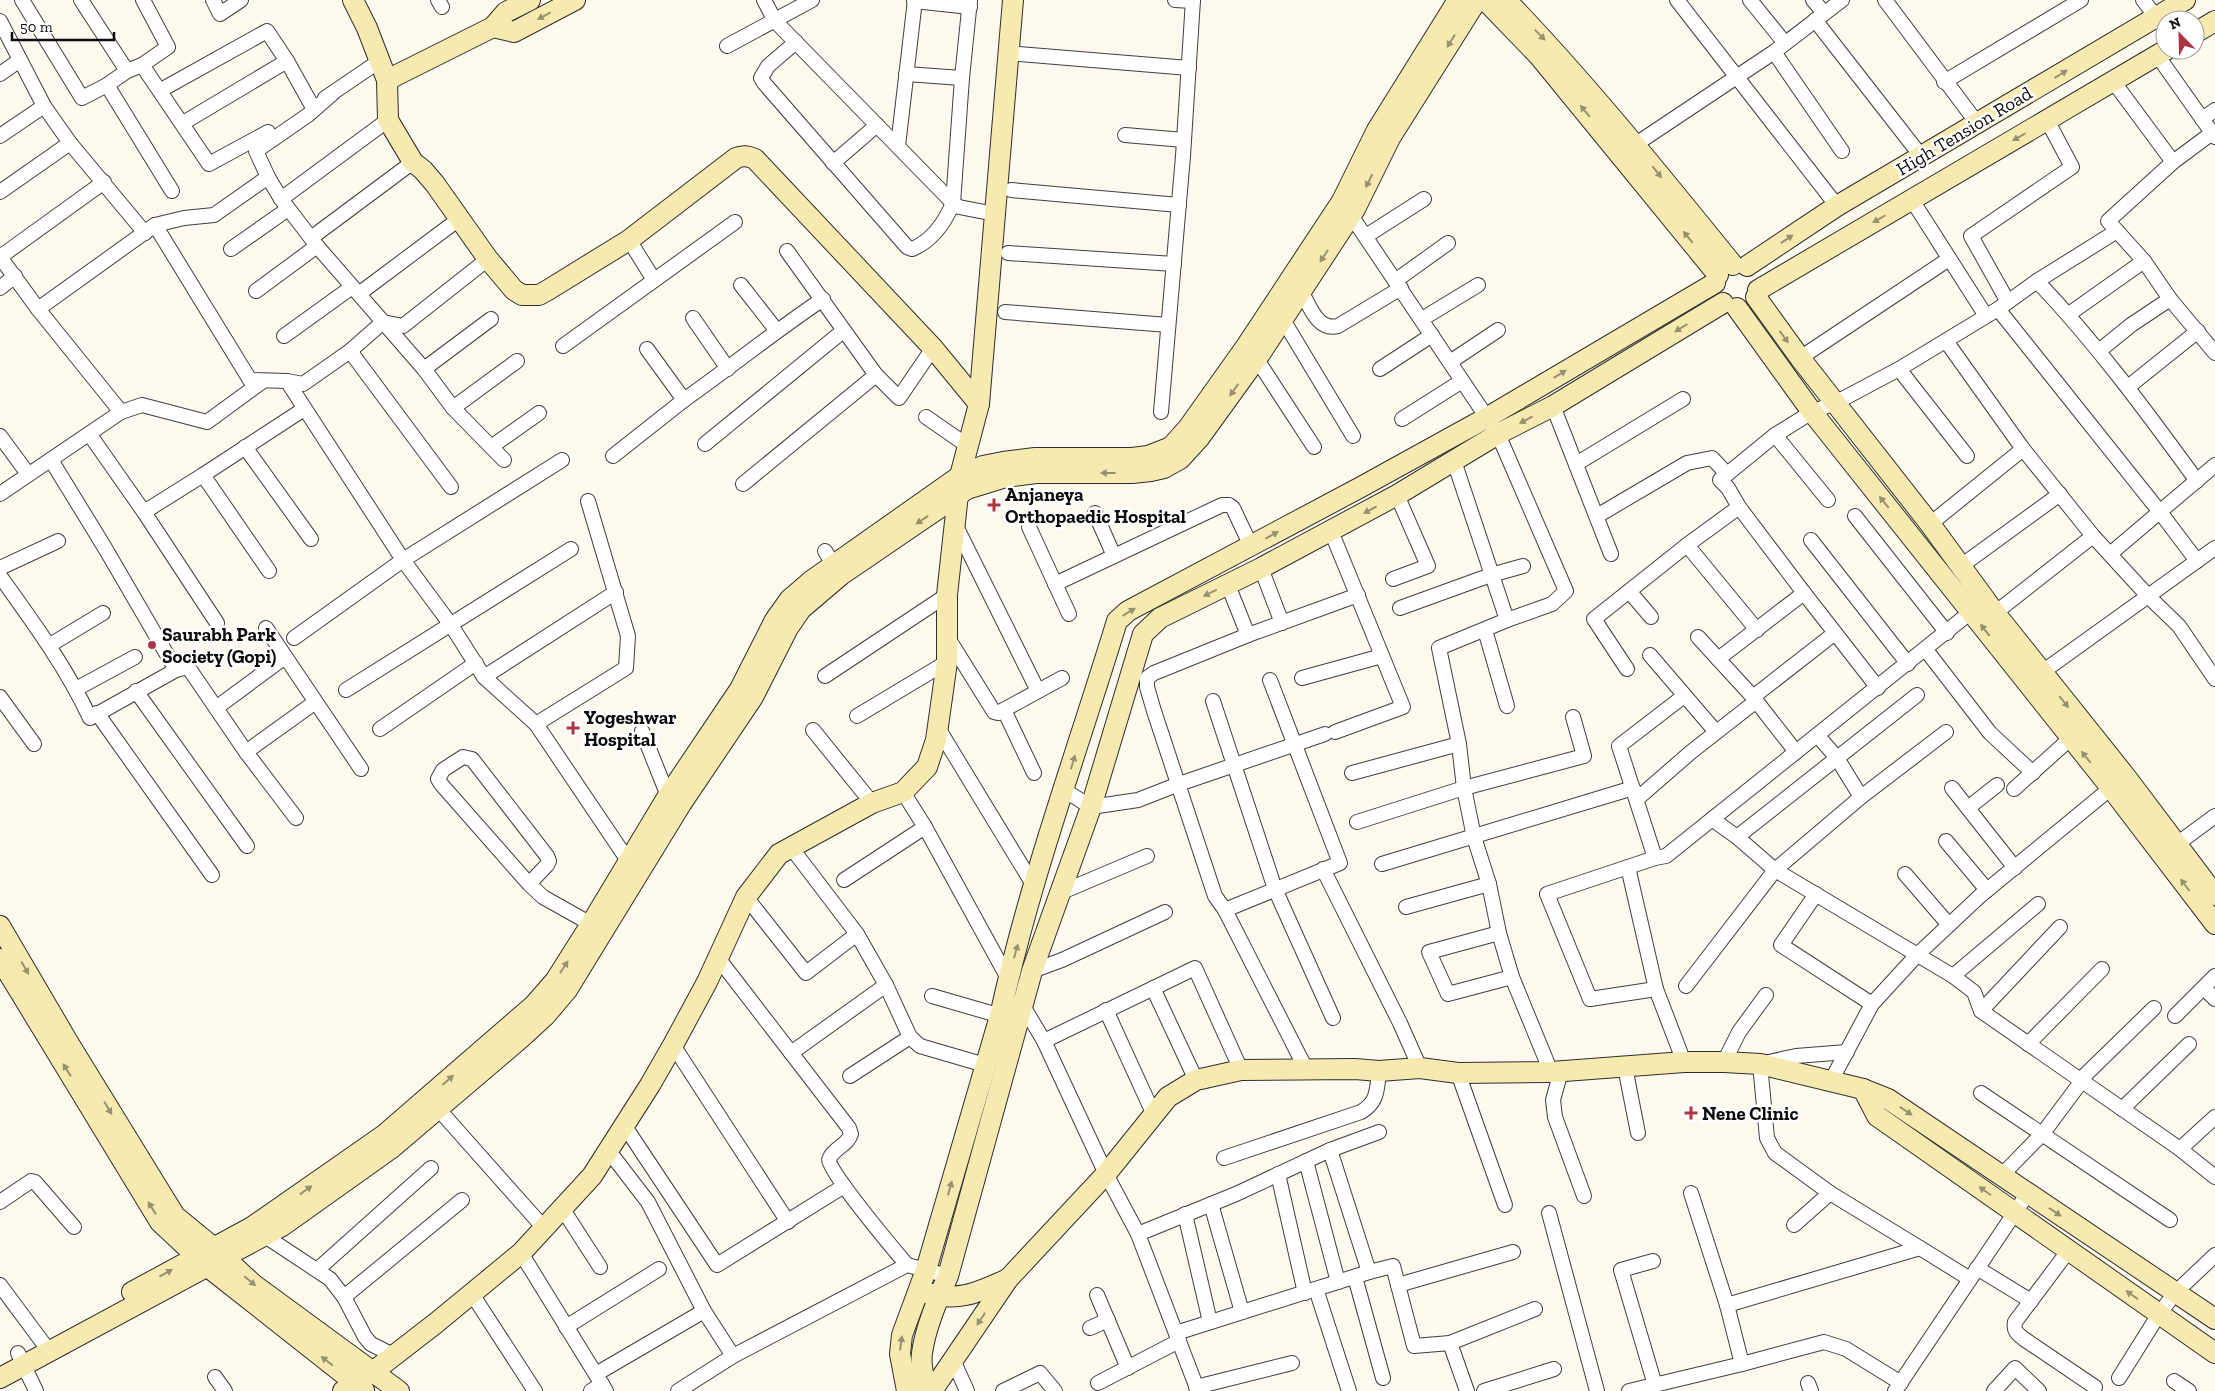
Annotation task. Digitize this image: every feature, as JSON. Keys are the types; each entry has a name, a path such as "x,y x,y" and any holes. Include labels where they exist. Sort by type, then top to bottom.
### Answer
{"street":[{"path":"22,0 82,98 107,85 127,71 142,65 168,47 142,0"},
{"path":"81,0 127,71"},
{"path":"212,0 220,14 242,0"},
{"path":"353,0 368,28 382,71 388,120 413,162 423,170 488,259 514,290 522,295 539,294 629,240 736,158 742,156 749,157 755,160 933,348 979,404"},
{"path":"254,147 311,104 382,71 493,27 506,12 530,0"},
{"path":"493,27 514,32 574,0"},
{"path":"764,0 775,21 953,203 959,207 995,214"},
{"path":"727,46 812,0"},
{"path":"0,926 166,1204 211,1257 354,1388 521,1253 592,1176 672,1045 718,958 746,897 779,854 790,846 872,803 903,792 927,767 931,758 938,728 947,662 947,595 959,486 979,404 1013,0"},
{"path":"1161,412 1179,205 1193,1 1175,0"},
{"path":"0,1378 21,1359 93,1314 258,1232 384,1135 433,1103 521,1038 545,1016 567,990 604,932 668,796 740,689 760,669 775,620 790,599 829,558 959,486 974,486 1006,477 1036,473 1132,473 1164,468 1180,459 1200,437 1256,358 1279,312 1302,291 1346,208 1377,130 1458,0"},
{"path":"433,1103 534,1005 555,981 591,924 633,867 760,669 801,609 983,466 1035,458 1132,458 1148,456 1171,447 1279,312 1477,0"},
{"path":"1485,0 1628,149"},
{"path":"1506,0 1550,46 1628,149 1728,272 1756,276 1757,294 1800,358 1961,566 1984,609 2071,738 2119,782 2177,844 2214,893"},
{"path":"1676,0 1837,206"},
{"path":"1750,0 1842,150"},
{"path":"1813,0 1819,17 1921,156"},
{"path":"1628,149 1779,47 1842,0"},
{"path":"1884,0 1944,82 1977,123"},
{"path":"1944,82 2081,0"},
{"path":"2143,0 2155,13"},
{"name":"High Tension Road","path":"2173,10 2185,0"},
{"path":"796,42 768,66 761,78 907,247 912,248 936,232 944,222 953,203 962,78 970,3 914,1 898,146"},
{"path":"0,21 44,106 70,143 104,182 150,229 250,380 287,381 303,384 350,351 383,322"},
{"name":"High Tension Road","path":"907,1391 901,1366 902,1335 926,1270 1000,1016 1008,978 1034,886 1117,621 1128,611 1297,522 1488,417 1921,156 2155,23"},
{"path":"161,90 267,31 287,61 311,104"},
{"path":"1008,53 1189,68"},
{"name":"High Tension Road","path":"1757,294 2155,57"},
{"path":"0,74 20,60"},
{"path":"2166,60 2213,135 2173,162 2108,221 2144,261 2170,299 2215,353"},
{"path":"183,124 287,61"},
{"path":"142,65 161,90 209,164 254,147 308,115 332,94"},
{"path":"906,74 962,78"},
{"path":"2113,81 2173,162"},
{"path":"107,85 172,192"},
{"path":"0,136 44,106"},
{"path":"2202,119 2215,110"},
{"path":"231,249 388,120"},
{"path":"1997,309 1971,236 2072,167 2047,120"},
{"path":"834,163 877,125"},
{"path":"1125,135 1184,140"},
{"path":"0,192 70,143"},
{"path":"254,147 268,177 285,204 314,242 424,369 453,408 504,460"},
{"path":"256,291 413,162"},
{"path":"38,309 150,229 184,218 214,215 268,177"},
{"path":"104,182 0,257 38,309 121,412"},
{"path":"1011,190 1179,205"},
{"path":"1366,236 1424,199"},
{"path":"1912,200 1949,259 1997,309 2197,561"},
{"path":"1346,208 1498,434 1566,592 1552,604 1439,648 1459,744 1464,788 1474,836 1489,884 1499,933 1512,977 1556,1072 1553,1100 1555,1117 1584,1196"},
{"path":"284,336 356,290 460,219"},
{"path":"563,346 735,222"},
{"path":"1878,688 1739,508 1728,488 1720,480 1775,435 1812,412 1835,403 1899,369 1946,341 2116,231"},
{"path":"629,240 654,280"},
{"path":"1302,291 1314,315 1322,325 1330,328 1338,326 1398,284 1448,243"},
{"path":"787,251 876,375 899,398 933,348"},
{"path":"1008,252 1174,264"},
{"path":"383,322 403,326 488,259"},
{"path":"1800,358 1949,259"},
{"path":"2069,314 2144,261"},
{"path":"1728,272 1715,290 1730,306 1812,412 2041,673 2119,782 2215,924"},
{"path":"0,288 15,276"},
{"path":"2037,281 2069,314 2128,387 2197,481"},
{"path":"741,285 776,331"},
{"path":"1422,319 1478,285"},
{"path":"927,1391 922,1365 922,1352 938,1296 948,1276 1022,1014 1032,971 1091,807 1143,634 1160,618 1331,531 1397,495 1498,434 1553,406 1730,306 1751,303 1757,294"},
{"path":"613,456 776,331 823,299"},
{"path":"2098,351 2131,324 2170,299"},
{"path":"1005,312 1168,326"},
{"path":"1279,312 1353,436"},
{"path":"694,318 728,369"},
{"path":"424,369 490,319"},
{"path":"1450,362 1498,330"},
{"path":"705,444 843,331"},
{"path":"2128,387 2198,331"},
{"path":"1380,369 1432,335"},
{"path":"1946,341 2023,449 2093,536 2148,596 2180,626 2215,679"},
{"path":"647,350 684,400"},
{"path":"350,351 451,487"},
{"path":"1256,358 1314,446"},
{"path":"453,408 516,361"},
{"path":"1899,369 1967,456"},
{"path":"743,484 876,375"},
{"path":"0,494 90,435 121,412 142,405 207,422 263,381"},
{"path":"287,381 403,560 451,625 484,677 536,724 633,867"},
{"path":"1402,418 1462,381"},
{"path":"1576,464 1683,399"},
{"path":"1553,406 1611,554"},
{"path":"144,512 203,476 304,409"},
{"path":"491,447 539,412"},
{"path":"926,417 968,446"},
{"path":"90,435 144,512 217,623"},
{"path":"1775,435 1828,500"},
{"path":"0,436 28,474"},
{"path":"246,447 311,540"},
{"path":"1930,524 2023,449"},
{"path":"1597,516 1687,463 1712,458 1727,474"},
{"path":"51,460 176,670"},
{"path":"294,638 403,560 562,460"},
{"path":"1454,461 1507,620"},
{"path":"2110,554 2215,465"},
{"path":"203,476 269,571"},
{"path":"1961,566 2060,494"},
{"path":"1393,579 1428,566 1397,495"},
{"path":"536,724 626,668 629,643 616,592 588,501"},
{"path":"1055,584 1222,505 1233,508 1251,546"},
{"path":"1627,669 1594,619 1687,545 1739,508"},
{"path":"1095,513 1114,556"},
{"path":"1855,516 1947,633"},
{"path":"1297,522 1309,542"},
{"path":"955,523 1038,691"},
{"path":"1028,527 1069,614"},
{"path":"1064,790 1091,807 1138,800 1179,784 1236,766 1403,707 1331,531"},
{"path":"1656,989 1590,999 1547,894 1666,856 1947,633 2093,536"},
{"path":"1811,540 1908,664"},
{"path":"0,568 58,541"},
{"path":"1687,545 1757,630"},
{"path":"2041,673 2215,548"},
{"path":"346,690 571,549"},
{"path":"1400,608 1491,575 1523,566"},
{"path":"1261,568 1282,622"},
{"path":"0,576 50,645 76,689 90,718 176,670 188,667 246,752 296,818"},
{"path":"1629,591 1651,616"},
{"path":"484,677 616,592"},
{"path":"1718,659 1804,593"},
{"path":"1306,1069 1225,910 1215,896 1147,688 1147,678 1154,673 1248,635 1358,594"},
{"path":"825,676 947,595"},
{"path":"1232,595 1248,635"},
{"path":"50,645 103,613"},
{"path":"266,628 314,703 361,769"},
{"path":"1485,630 1508,706"},
{"path":"1382,864 1474,836 1635,794 1664,774 1835,633"},
{"path":"947,636 991,708 998,713 1062,678"},
{"path":"1698,637 1754,699 1796,752"},
{"path":"1926,650 1990,733 2034,773"},
{"path":"1650,655 1716,732"},
{"path":"1302,678 1382,656"},
{"path":"76,689 135,657"},
{"path":"216,708 285,658"},
{"path":"857,716 947,662"},
{"path":"380,729 476,663"},
{"path":"1225,910 1323,868 1340,863 1293,745 1270,680"},
{"path":"136,691 247,846"},
{"path":"1737,838 1917,695"},
{"path":"1655,858 1619,746 1684,696"},
{"path":"0,697 34,744"},
{"path":"1213,701 1236,766 1275,890 1334,1018"},
{"path":"246,752 314,703"},
{"path":"1004,710 1034,773"},
{"path":"97,713 212,875"},
{"path":"1357,822 1464,788 1584,756 1573,717"},
{"path":"938,728 1034,886"},
{"path":"813,730 872,803"},
{"path":"642,732 668,796"},
{"path":"1686,986 1775,870 1861,797 1946,732"},
{"path":"1818,736 1837,758 1861,797"},
{"path":"2014,789 2071,738"},
{"path":"1352,773 1459,744"},
{"path":"529,884 547,865 549,860 547,856 472,759 463,757 443,770 438,779 529,884 543,897 591,924"},
{"path":"1831,1081 1872,1004 1917,955 1987,890 2119,782"},
{"path":"1968,808 1997,785"},
{"path":"1952,788 2015,868"},
{"path":"903,792 925,827 1008,978 1022,1014 1044,1041 1106,1174 1138,1234 1197,1389 1292,1363"},
{"path":"2177,844 2215,816"},
{"path":"1712,819 1775,870 1953,976 1974,992 1981,1011 2180,1149 2215,1177"},
{"path":"844,880 925,827"},
{"path":"1946,841 1987,890"},
{"path":"790,846 857,934 886,985 910,1037 920,1046 985,1065"},
{"path":"1062,892 1146,856"},
{"path":"1628,867 1656,989 1684,1062"},
{"path":"1323,868 1400,1023 1420,1068"},
{"path":"1905,874 1949,925"},
{"path":"1406,907 1489,884"},
{"path":"1816,894 1780,945 1872,1004"},
{"path":"746,897 806,973 857,934"},
{"path":"1953,976 2038,904"},
{"path":"1032,971 1062,960 1165,912"},
{"path":"1981,1011 2060,927"},
{"path":"1499,933 1429,952 1448,994 1512,977"},
{"path":"718,958 845,1123 851,1134 848,1141 829,1159 832,1169 844,1186 907,1265 948,1276"},
{"path":"0,959 160,1222 253,1284 399,1391"},
{"path":"1044,1041 1195,968 1241,1070"},
{"path":"2028,1044 2102,969"},
{"path":"2175,1016 2215,976"},
{"path":"791,1053 886,985"},
{"path":"1153,988 1196,1080"},
{"path":"2204,988 2215,999"},
{"path":"1724,1062 1739,1032 1766,995"},
{"path":"932,996 1000,1016 1022,1014"},
{"path":"2002,1175 2043,1133 2080,1081 2154,1008"},
{"path":"1106,1010 1154,1115"},
{"path":"850,1076 910,1037"},
{"path":"2122,1109 2189,1044"},
{"path":"672,1045 788,1222"},
{"path":"1760,1064 1796,1056 1847,1052"},
{"path":"932,1391 1008,1278 1106,1174 1168,1097 1196,1080 1241,1070 1355,1069 1379,1071 1420,1068 1458,1073 1556,1072 1684,1062 1724,1062 1760,1064 1863,1089 1888,1099 2175,1293 2213,1315"},
{"path":"1760,1064 1767,1138 1770,1147 1775,1153 1830,1193 1920,1248 2031,1301"},
{"path":"1624,1067 1638,1133"},
{"path":"1224,1158 1369,1108 1377,1095 1379,1071"},
{"path":"1458,1073 1505,1205"},
{"path":"1863,1089 1877,1116 2215,1353"},
{"path":"1981,1093 2170,1220"},
{"path":"433,1103 544,1228"},
{"path":"2180,1149 2215,1117"},
{"path":"624,1126 717,1265 844,1186"},
{"path":"1138,1234 1211,1204 1330,1150 1379,1132"},
{"path":"608,1150 648,1202 704,1311 733,1356"},
{"path":"1330,1150 1369,1272"},
{"path":"1306,1161 1338,1282"},
{"path":"317,1270 431,1168"},
{"path":"1278,1174 1311,1291 1349,1391"},
{"path":"0,1202 23,1184 31,1181 35,1182 74,1227"},
{"path":"1691,1193 1727,1305 1742,1364"},
{"path":"1794,1225 1830,1193"},
{"path":"1628,1391 1824,1342 1846,1349 1898,1387 2028,1193"},
{"path":"344,1297 462,1200"},
{"path":"1211,1204 1242,1312"},
{"path":"562,1208 600,1267"},
{"path":"1549,1213 1597,1391"},
{"path":"1185,1214 1210,1322"},
{"path":"258,1232 330,1279 344,1297 365,1337 371,1344 393,1355"},
{"path":"1727,1305 1920,1248"},
{"path":"2069,1250 2015,1322 2014,1327 2016,1332 2095,1387"},
{"path":"1398,1286 1513,1252"},
{"path":"521,1253 599,1385 704,1311"},
{"path":"2119,1378 2159,1314 2175,1293 2215,1255"},
{"path":"1653,1261 1621,1270 1655,1385"},
{"path":"678,1391 733,1356 907,1265"},
{"path":"1098,1384 1178,1337 1210,1322 1393,1266 1414,1346 1450,1343 1534,1309"},
{"path":"566,1327 659,1270"},
{"path":"1355,1277 1383,1378"},
{"path":"919,1290 938,1296 965,1296 1008,1278"},
{"path":"0,1285 45,1345"},
{"path":"472,1294 535,1391"},
{"path":"1097,1295 1128,1368"},
{"path":"1090,1328 1108,1320"},
{"path":"1450,1343 1468,1391"},
{"path":"0,1363 21,1359"},
{"path":"21,1359 36,1391"},
{"path":"953,1360 967,1391"},
{"path":"1994,1391 2015,1368 2039,1391"},
{"path":"1484,1391 1554,1369"},
{"path":"1009,1390 1040,1373 1055,1391"},
{"path":"215,1377 225,1391"},
{"path":"2174,1381 2189,1391"}],"place":[{"name":"Anjaneya Orthopaedic Hospital","path":"994,505"},
{"name":"Saurabh Park Society (Gopi)","path":"152,645"},
{"name":"Yogeshwar Hospital","path":"573,728"},
{"name":"Nene Clinic","path":"1691,1113"}]}
